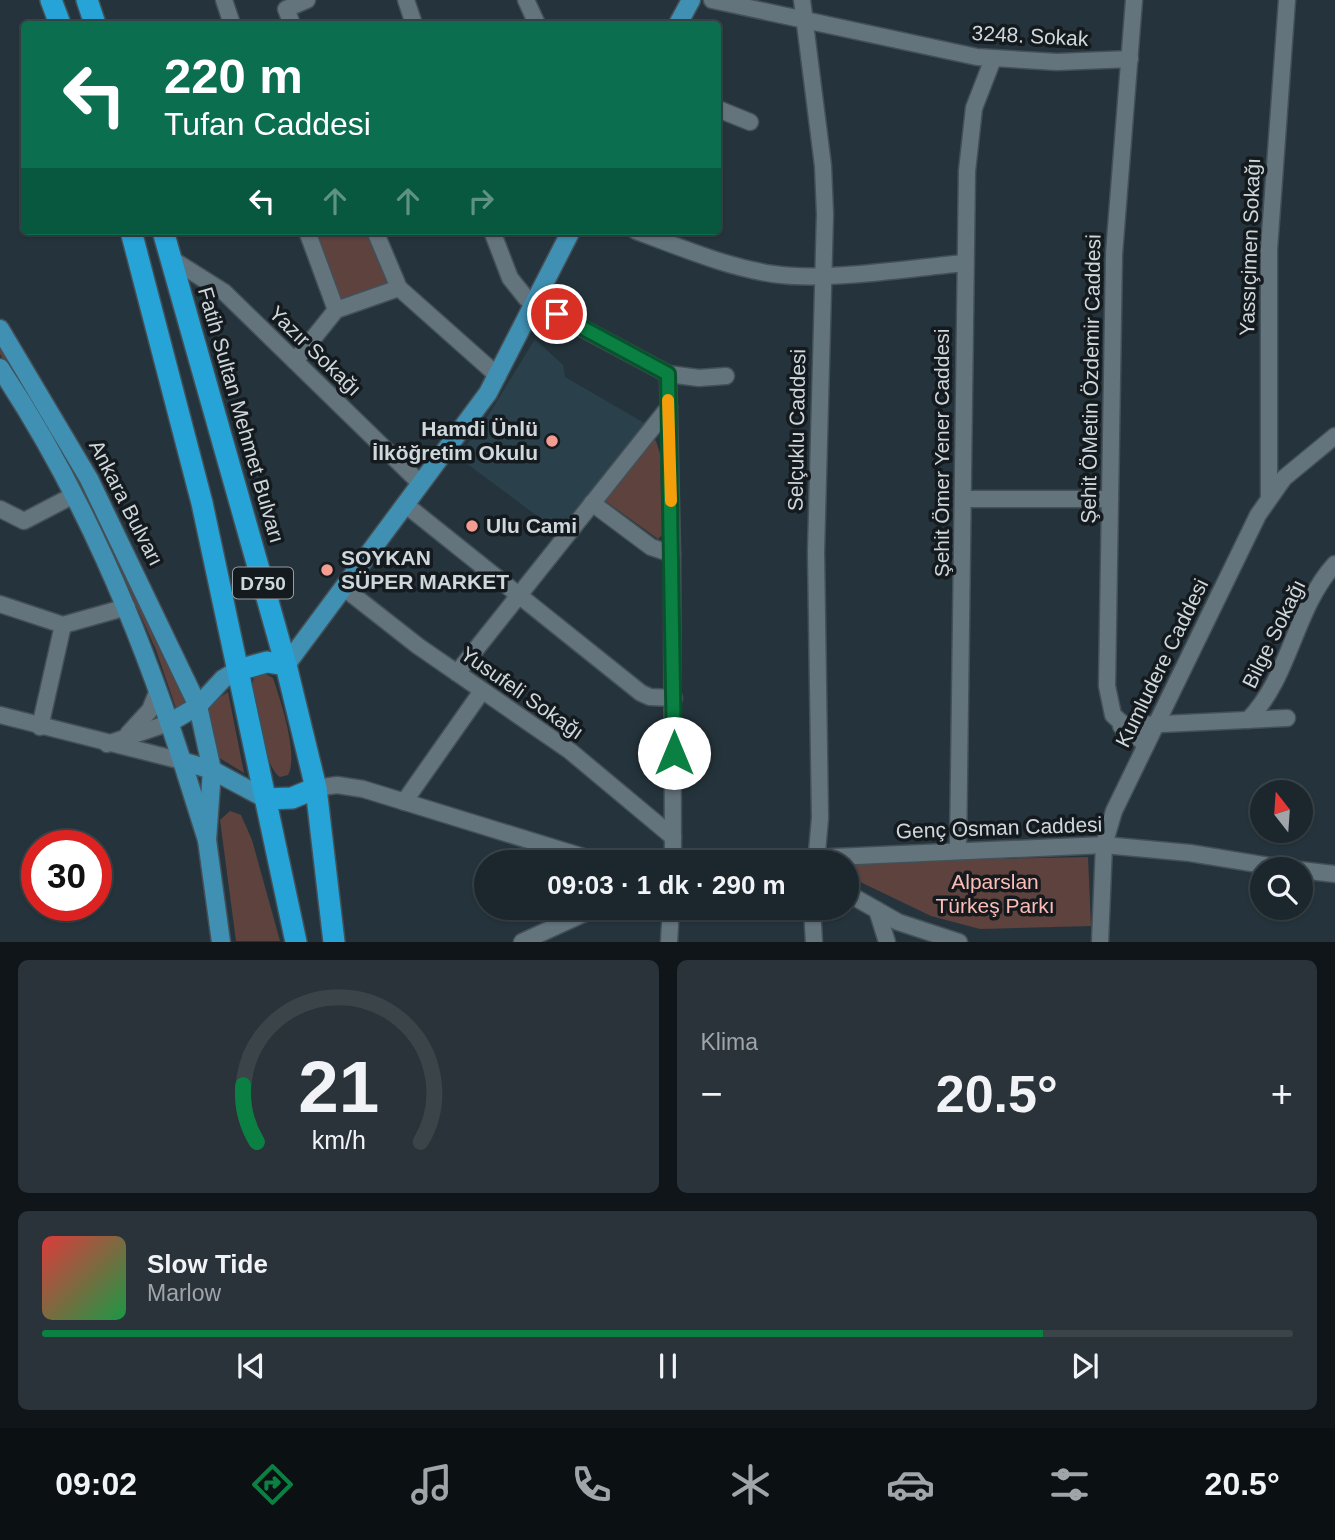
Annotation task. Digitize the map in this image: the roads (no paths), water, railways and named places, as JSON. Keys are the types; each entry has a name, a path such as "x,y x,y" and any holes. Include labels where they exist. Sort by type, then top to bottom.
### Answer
{"highway":[{"path":"51,0 59,21"},
{"path":"87,0 94,21"},
{"name":"D750","path":"132,235 202,503 296,942"},
{"name":"Fatih Sultan Mehmet Bulvarı","path":"164,235 286,665 316,788 334,942"},
{"path":"238,670 267,662 286,665"},
{"path":"266,799 292,798 316,788"}],"main road":[{"path":"680,21 691,0"},
{"path":"286,665 477,410 498,376 569,235"},
{"name":"Ankara Bulvarı","path":"0,329 89,479 198,706 212,770 207,839"},
{"name":"Ankara Bulvarı","path":"0,368 74,495 127,607 158,690 207,839 221,942"},
{"path":"169,723 198,706 223,680 238,670"},
{"path":"182,761 212,770 266,799"}],"street":[{"path":"224,0 231,21"},
{"path":"291,21 286,9 307,0"},
{"path":"406,0 413,21"},
{"path":"526,0 536,21"},
{"name":"3248. Sokak","path":"712,0 993,59 1057,62 1130,59"},
{"name":"Selçuklu Caddesi","path":"802,0 823,166 825,214 821,275 816,552 820,818 817,850"},
{"name":"Şehit ÖMetin Özdemir Caddesi","path":"1121,726 1113,715 1107,686 1114,254 1134,0"},
{"name":"Yassıçimen Sokağı","path":"1269,496 1269,249 1287,0"},
{"name":"Şehit Ömer Yener Caddesi","path":"958,851 965,263 970,136 979,90 993,59"},
{"path":"721,110 750,122"},
{"path":"308,235 336,310"},
{"path":"377,235 399,288 498,376"},
{"path":"494,235 518,291 534,303 668,374 699,378 726,376"},
{"path":"648,235 754,271 795,276 965,263"},
{"name":"Yazır Sokağı","path":"170,258 224,292 421,484"},
{"path":"295,361 336,310 399,288"},
{"path":"668,374 674,698 673,850"},
{"path":"457,673 668,407"},
{"name":"Kumludere Caddesi","path":"1100,942 1104,845 1114,811 1269,496 1284,478 1335,436"},
{"path":"0,509 24,520 74,495"},
{"path":"964,499 1110,499"},
{"path":"592,503 651,547 672,554"},
{"path":"406,505 640,693 650,697 674,698"},
{"name":"Bilge Sokağı","path":"1248,720 1275,686 1309,607 1335,564"},
{"name":"Yusufeli Sokağı","path":"344,587 457,673 570,751 673,837"},
{"path":"0,604 63,625 127,607"},
{"path":"40,727 63,625"},
{"path":"125,737 150,710 158,690"},
{"path":"404,802 482,691"},
{"path":"0,715 182,761"},
{"path":"1121,726 1287,718"},
{"path":"107,744 169,723"},
{"path":"1121,726 1146,745"},
{"path":"316,788 350,786 561,850"},
{"name":"Genç Osman Caddesi","path":"859,857 1104,845 1190,853 1250,862"},
{"name":"Genç Osman Caddesi","path":"1313,872 1335,874"},
{"path":"859,900 920,931 959,942"},
{"path":"877,910 887,942"},
{"path":"522,942 570,920"},
{"path":"670,942 671,920"},
{"path":"813,920 814,942"}],"place":[{"name":"Hamdi Ünlü İlköğretim Okulu","path":"552,441"},
{"name":"Ulu Cami","path":"472,526"},
{"name":"SOYKAN SÜPER MARKET","path":"327,570"}],"park label":[{"name":"Alparslan Türkeş Parkı","path":"995,894"}]}
